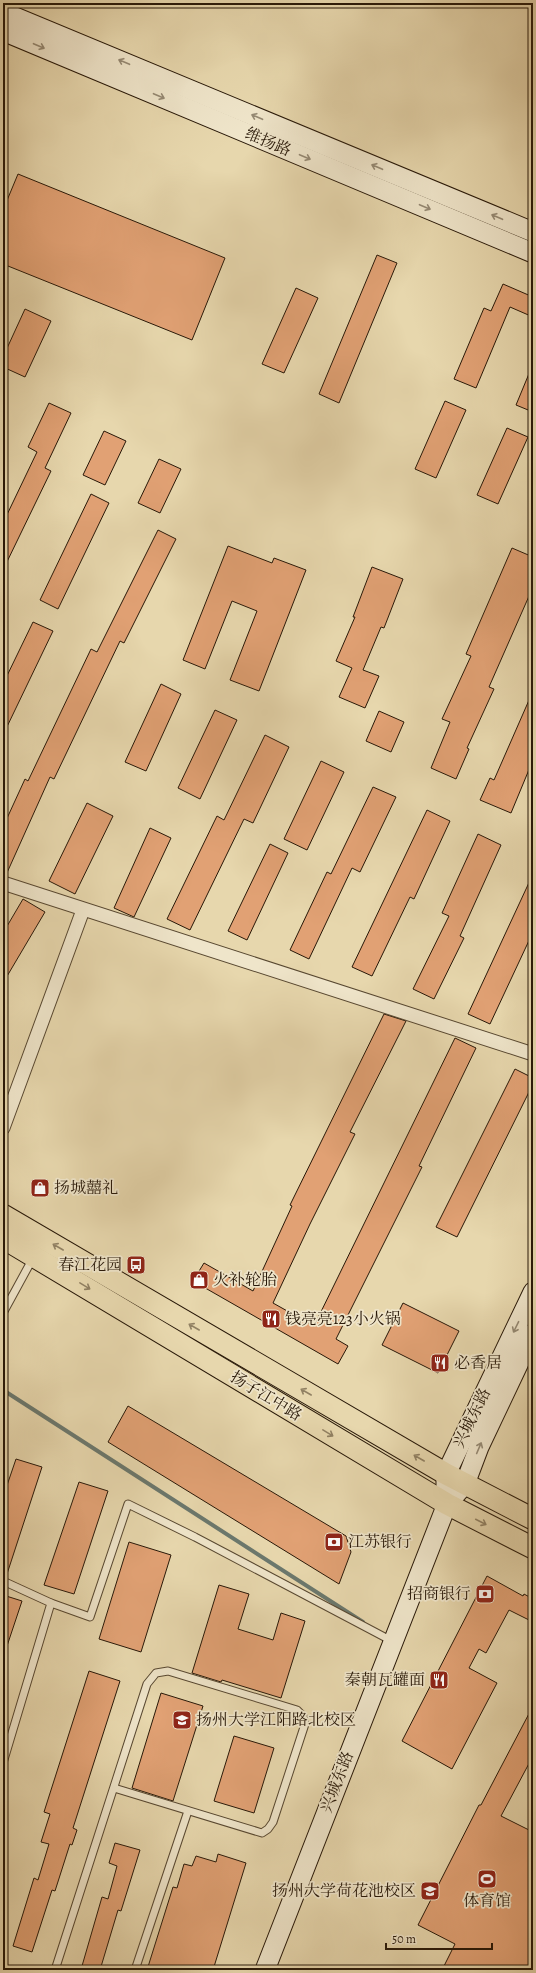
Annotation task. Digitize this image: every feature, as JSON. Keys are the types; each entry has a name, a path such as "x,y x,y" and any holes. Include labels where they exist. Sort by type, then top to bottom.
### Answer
{"main road":[{"name":"维扬路","path":"3,12 533,232"},
{"name":"维扬路","path":"3,31 533,253"},
{"name":"扬子江中路","path":"3,1215 446,1474 533,1519"},
{"name":"扬子江中路","path":"3,1238 447,1504 533,1548"},
{"name":"兴城东路","path":"447,1504 446,1474 533,1292"},
{"name":"兴城东路","path":"265,1970 392,1641 447,1504 465,1484 479,1447 533,1333"}],"street":[{"path":"3,883 533,1054"},
{"path":"3,1128 83,910"}],"lane":[{"path":"3,1313 34,1256"},
{"path":"3,1581 51,1604 90,1617 128,1504 195,1537 392,1641"},
{"path":"3,1763 51,1604"},
{"path":"63,1970 55,1969 147,1684 156,1673 168,1671 297,1710 303,1716 305,1724 273,1822 268,1829 262,1833 114,1788"},
{"path":"135,1970 188,1811"}],"building":[{"path":"18,174 225,258 192,340 3,264 3,210"},
{"path":"377,255 397,263 339,403 319,394"},
{"path":"503,284 533,297 533,317 510,307 476,388 454,379 484,308 491,311"},
{"path":"296,288 318,298 284,373 262,364"},
{"path":"25,309 51,321 25,377 3,367 3,357"},
{"path":"533,364 533,412 516,405"},
{"path":"445,401 466,410 436,478 415,469"},
{"path":"49,403 71,413 45,468 51,471 3,570 3,523 37,452 28,447"},
{"path":"507,428 528,437 498,504 477,495"},
{"path":"104,431 126,441 105,485 83,475"},
{"path":"159,459 181,469 160,513 138,503"},
{"path":"91,494 109,503 58,609 40,600"},
{"path":"158,530 176,539 124,643 120,641 54,779 50,777 6,875 3,875 3,827 25,779 28,781 91,649 97,652"},
{"path":"228,546 272,563 274,558 306,570 259,691 230,680 257,611 232,601 205,669 183,660"},
{"path":"512,548 533,557 533,587 489,687 494,689 467,748 469,749 456,779 431,768 450,722 442,719 471,656 466,654"},
{"path":"372,567 403,579 384,628 381,627 363,670 379,676 365,708 339,697 352,668 336,661 355,617 353,617"},
{"path":"33,622 53,631 3,735 3,684"},
{"path":"161,684 181,694 146,771 125,762"},
{"path":"533,691 533,760 511,813 480,800 490,778 494,780"},
{"path":"215,710 237,720 200,799 178,788"},
{"path":"379,711 404,722 391,752 366,741"},
{"path":"265,735 289,747 253,823 244,819 190,930 167,919 217,816 224,820"},
{"path":"321,761 344,772 307,850 284,839"},
{"path":"373,787 396,797 360,872 352,868 309,959 290,950 327,872 331,874"},
{"path":"87,803 113,816 75,894 49,881"},
{"path":"427,810 450,821 414,899 410,897 372,976 352,967"},
{"path":"150,828 171,838 134,917 114,908"},
{"path":"478,834 501,845 460,936 464,938 434,999 413,989 449,916 442,913"},
{"path":"270,844 288,853 247,940 228,931"},
{"path":"533,874 533,932 490,1024 468,1014"},
{"path":"23,899 45,912 3,983 3,933"},
{"path":"384,1014 406,1021 350,1132 355,1134 273,1303 314,1326 455,1038 476,1048 419,1166 422,1167 336,1339 348,1346 338,1364 193,1281 204,1263 253,1291 292,1206 290,1205"},
{"path":"515,1069 533,1078 533,1084 457,1237 436,1227"},
{"path":"403,1303 459,1331 438,1373 382,1345"},
{"path":"128,1406 346,1536 351,1552 339,1584 108,1442"},
{"path":"16,1459 42,1467 6,1577 3,1576 3,1497"},
{"path":"79,1482 108,1491 74,1594 44,1585"},
{"path":"129,1542 171,1555 141,1652 99,1639"},
{"path":"487,1576 523,1596 524,1594 533,1599 533,1622 509,1610 486,1653 479,1649 469,1668 497,1683 452,1769 402,1741"},
{"path":"219,1585 249,1594 238,1629 273,1640 281,1613 305,1621 281,1698 222,1680 221,1682 192,1673"},
{"path":"3,1595 22,1601 5,1652 3,1652"},
{"path":"89,1671 120,1681 73,1828 77,1830 72,1845 70,1844 55,1891 52,1890 32,1952 13,1946 34,1878 38,1880 49,1844 41,1842 50,1814 44,1812"},
{"path":"161,1693 203,1706 173,1801 132,1788"},
{"name":"体育馆","path":"533,1706 533,1756 501,1816 533,1832 533,1970 442,1970 455,1944 418,1925 479,1805 481,1805"},
{"path":"234,1736 274,1748 254,1813 214,1801"},
{"path":"115,1843 140,1850 121,1911 118,1910 100,1970 95,1970 82,1966 102,1897 108,1899 117,1866 109,1863"},
{"path":"218,1854 246,1863 213,1970 147,1970 173,1887 177,1888 184,1864 192,1866 196,1856 216,1862"}],"waterway":[{"path":"3,1390 363,1622"}],"place":[{"name":"扬城囍礼","path":"40,1188"},
{"name":"春江花园","path":"136,1265"},
{"name":"火补轮胎","path":"199,1280"},
{"name":"钱亮亮123小火锅","path":"271,1319"},
{"name":"必香居","path":"440,1363"},
{"name":"江苏银行","path":"334,1542"},
{"name":"招商银行","path":"485,1594"},
{"name":"秦朝瓦罐面","path":"439,1680"},
{"name":"扬州大学江阳路北校区","path":"182,1720"},
{"name":"体育馆","path":"487,1879"},
{"name":"扬州大学荷花池校区","path":"430,1891"}]}
